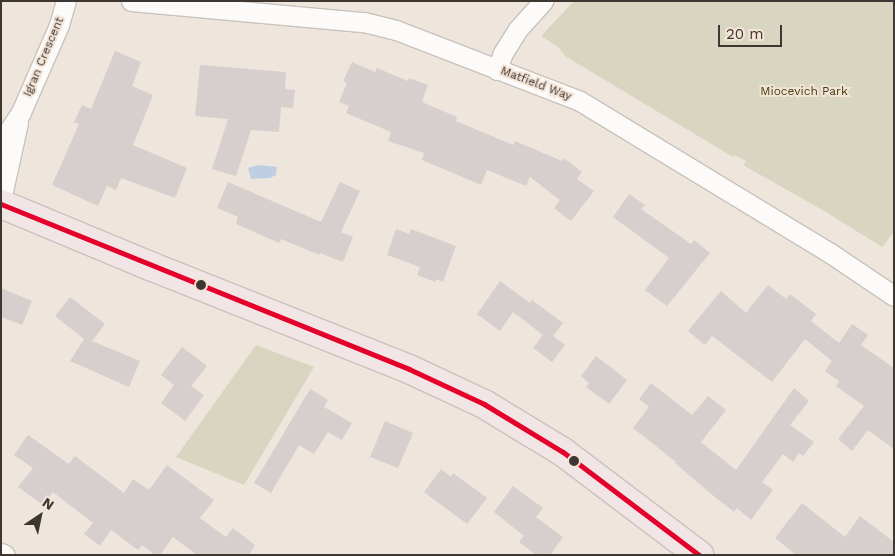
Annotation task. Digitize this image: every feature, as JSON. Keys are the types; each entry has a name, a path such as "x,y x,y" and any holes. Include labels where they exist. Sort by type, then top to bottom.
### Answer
{"main road":[{"path":"1,202 409,370 484,404 563,452 699,555"}],"street":[{"name":"Igran Crescent","path":"1,142 20,112 59,25 66,1"},
{"name":"Matfield Way","path":"131,1 364,22 396,30 580,101 830,253 894,296"},
{"path":"497,70 503,53 518,29 543,1"},
{"name":"Igran Crescent","path":"1,202 20,112"},
{"path":"1,553 5,555"}],"green space":[{"name":"Miocevich Park","path":"574,1 894,1 894,232 882,247 826,212 743,165 746,161 735,155 733,157 565,56 558,47 541,36"},
{"path":"256,345 314,367 244,485 176,457"}],"water":[{"path":"258,165 277,167 276,175 270,178 251,179 248,168"}],"building":[{"path":"115,51 141,62 132,86 153,95 133,145 187,168 175,198 121,178 116,190 107,186 98,206 52,185 79,124 74,122 82,105 91,109"},
{"path":"352,62 375,72 377,68 408,81 409,78 428,85 422,102 457,117 456,121 513,145 515,141 562,161 564,158 582,172 577,179 594,191 571,221 554,208 560,200 530,177 526,186 487,170 481,185 422,160 424,153 388,141 391,132 346,113 349,106 339,102 347,83 343,81"},
{"path":"200,65 286,72 285,89 295,90 293,108 281,107 279,132 251,130 236,176 212,169 228,119 195,116"},
{"path":"228,182 321,222 340,182 360,191 341,232 353,237 343,262 320,253 319,255 281,239 279,243 236,224 238,217 217,208"},
{"path":"629,194 645,205 641,209 691,244 694,240 710,253 667,306 645,290 669,258 613,217"},
{"path":"396,229 409,234 411,229 456,246 443,282 436,279 435,282 417,275 420,267 387,255"},
{"path":"500,281 530,303 532,300 563,323 553,336 565,345 552,362 533,348 543,335 513,312 500,331 477,314"},
{"path":"768,285 786,299 790,294 816,314 811,321 839,343 852,324 868,335 861,345 894,368 894,449 868,430 852,451 838,439 864,406 836,386 839,381 825,371 832,361 805,339 772,382 712,336 705,345 688,331 721,291 746,313"},
{"path":"1,288 32,301 22,325 1,317"},
{"path":"70,297 105,324 92,341 140,361 129,387 70,361 84,339 55,316"},
{"path":"182,347 207,366 191,386 204,395 185,421 161,403 174,385 161,375"},
{"path":"596,356 627,380 609,404 586,387 589,383 581,376"},
{"path":"651,383 692,415 708,396 726,410 701,442 736,470 794,388 809,401 790,425 814,442 803,456 799,453 793,462 783,454 762,482 773,490 751,520 737,508 734,512 716,498 676,462 633,428 649,407 639,399"},
{"path":"310,389 328,400 324,407 352,423 342,440 328,432 314,454 299,445 271,493 254,483"},
{"path":"385,421 413,433 398,468 370,457"},
{"path":"28,435 69,464 75,456 124,493 133,479 149,490 167,465 214,500 200,518 226,537 233,528 255,545 249,555 197,555 173,537 160,555 155,555 142,545 138,550 111,530 100,546 84,534 93,523 53,492 43,505 18,487 33,468 14,455"},
{"path":"441,469 451,477 453,473 487,498 467,524 424,492"},
{"path":"513,486 543,508 536,517 563,537 550,555 536,555 519,542 524,536 494,512"},
{"path":"802,503 845,537 860,516 894,542 894,555 796,555 775,538"}],"transit line":[{"path":"1,204 409,369 484,404 563,452 699,555"}]}
